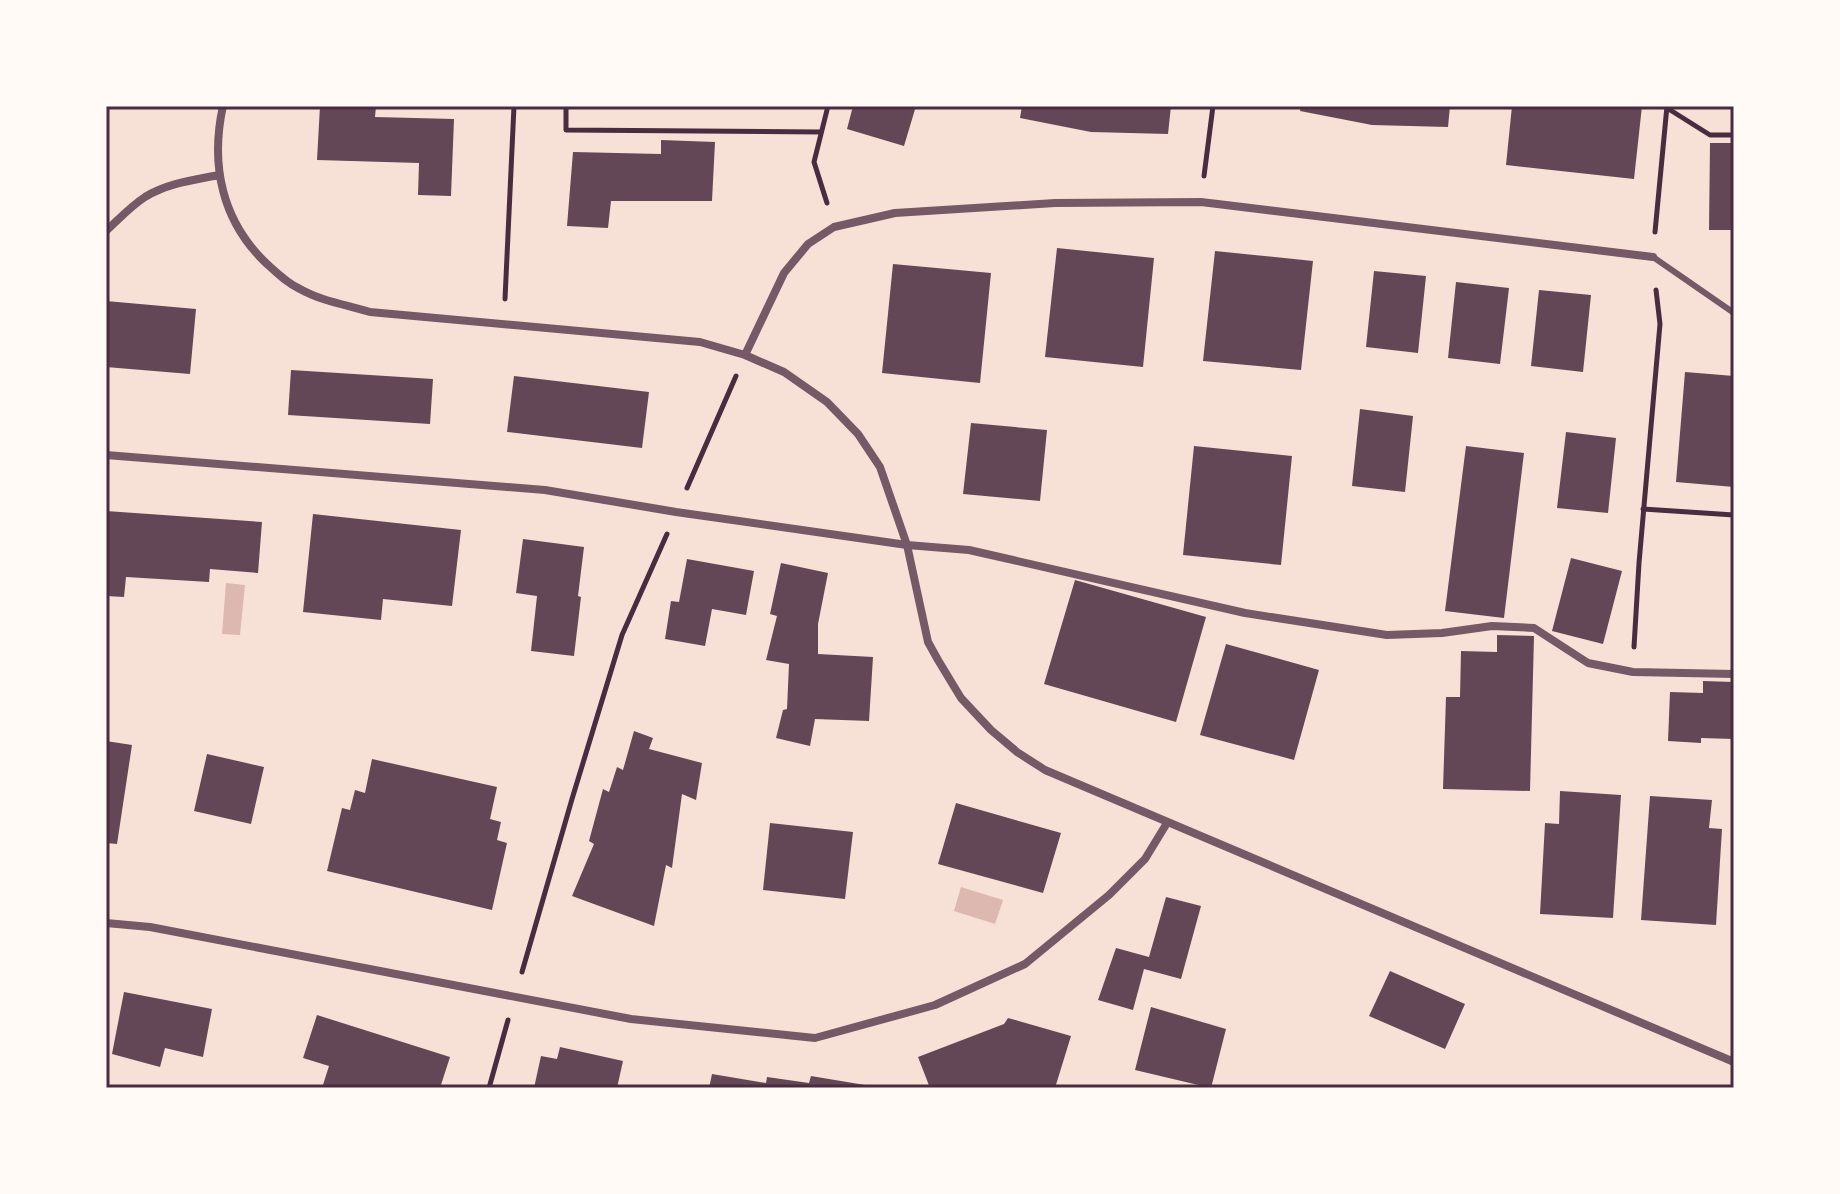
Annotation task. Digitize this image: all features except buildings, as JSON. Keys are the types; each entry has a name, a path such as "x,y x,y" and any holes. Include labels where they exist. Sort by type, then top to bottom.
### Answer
{"street":[{"path":"223,106 218,128 219,175 239,233 279,275 300,289 370,312 700,342 745,355 784,372 827,402 858,434 880,467 907,545 928,642 950,682 975,714 1017,752 1045,770 1734,1062"},
{"path":"106,231 135,204 161,188 219,175"},
{"path":"745,355 784,273 808,244 834,227 895,213 1055,203 1201,202 1653,257"},
{"path":"106,455 545,490 907,545 969,550 1245,613 1387,635 1442,633 1492,626 1534,628 1588,663 1633,672 1734,674"},
{"path":"106,923 150,927 631,1019 815,1038 935,1005 1025,964 1109,895 1145,859 1167,823"}],"lane":[{"path":"1653,257 1734,313"}],"path":[{"path":"504,324 514,106"},
{"path":"566,106 566,130 821,132"},
{"path":"828,106 814,162 834,227"},
{"path":"1201,202 1213,106"},
{"path":"1653,257 1667,107 1710,135 1734,135"},
{"path":"1633,672 1643,509 1660,324"},
{"path":"489,1088 622,635 745,355"},
{"path":"1643,509 1734,515"}],"shaded area":[{"path":"226,583 245,585 240,635 222,634"},
{"path":"961,887 1003,900 995,924 954,911"}]}
